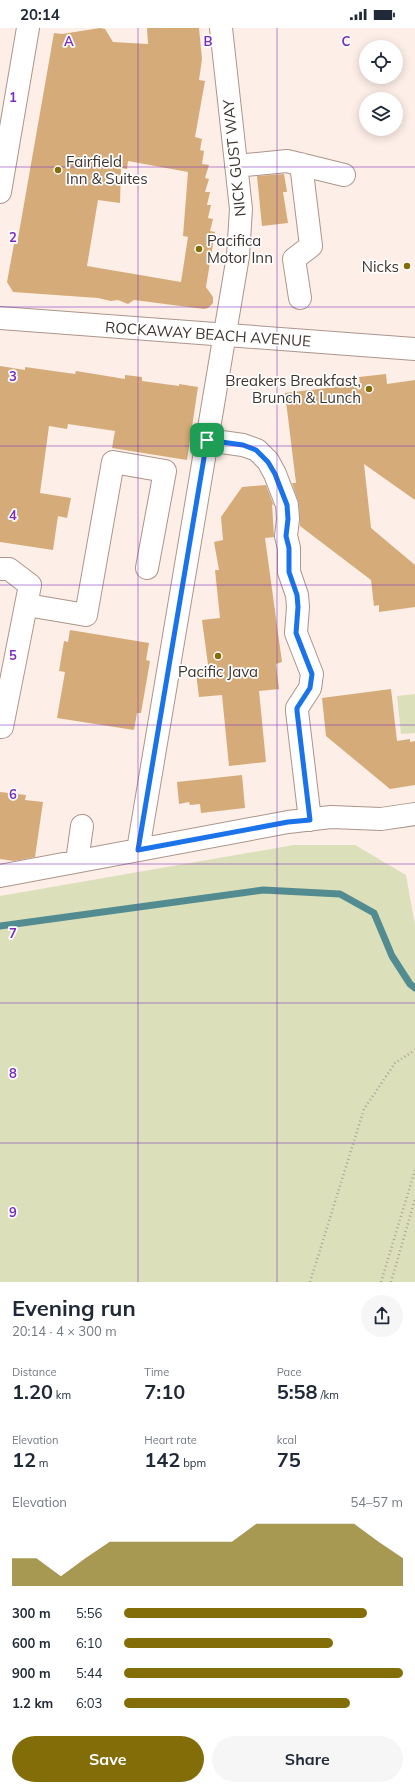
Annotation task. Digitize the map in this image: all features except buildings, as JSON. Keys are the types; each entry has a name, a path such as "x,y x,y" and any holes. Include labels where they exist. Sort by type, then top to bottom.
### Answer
{"street":[{"path":"0,192 28,28"},
{"name":"NICK GUST WAY","path":"138,850 241,232 241,208 221,28"},
{"path":"236,166 294,162 344,175"},
{"path":"294,162 311,246 294,259 300,298"},
{"name":"ROCKAWAY BEACH AVENUE","path":"0,318 415,349"},
{"path":"207,440 243,445 256,450 268,462 275,474 287,505 288,519 286,536 289,548 289,572 297,595 298,607 296,633 312,674 310,688 297,708 310,820"},
{"path":"27,605 86,615 113,462 165,470 147,568"},
{"path":"0,569 9,569 30,585 2,727 0,727"},
{"path":"0,876 288,822 331,817 381,820 415,814"},
{"path":"77,861 82,826"}],"path":[{"path":"310,1282 364,1109 395,1063 415,1050"},
{"path":"381,1282 415,1170"},
{"path":"391,1282 415,1199"}],"green space":[{"path":"415,694 415,733 401,734 397,696"},
{"path":"294,845 355,845 406,875 415,925 415,1282 0,1282 0,896"}],"waterway":[{"path":"0,926 263,890 340,894 374,913 392,956 410,984 415,988"}],"place":[{"name":"Fairfield Inn & Suites","path":"58,170"},
{"name":"Pacifica Motor Inn","path":"199,249"},
{"name":"Nicks","path":"407,266"},
{"name":"Breakers Breakfast, Brunch & Lunch","path":"369,389"},
{"name":"Pacific Java","path":"218,656"}],"route":[{"path":"207,440 243,445 256,450 268,462 275,474 287,505 288,519 286,536 289,548 289,572 297,595 298,607 296,633 312,674 310,688 297,708 310,820 288,822 138,850 168,676 207,440"}]}
